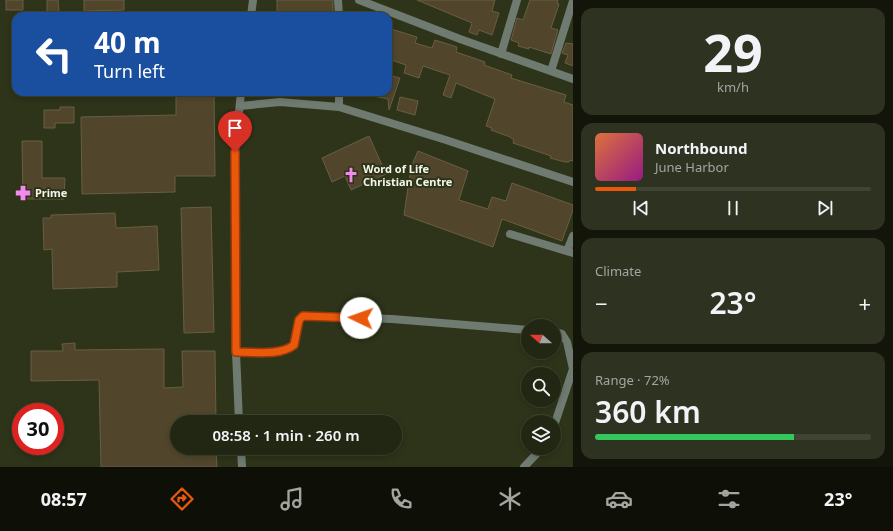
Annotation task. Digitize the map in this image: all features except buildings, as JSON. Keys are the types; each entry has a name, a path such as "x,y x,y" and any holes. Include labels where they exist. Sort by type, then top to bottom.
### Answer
{"street":[{"path":"252,12 253,0"},
{"path":"338,0 338,12"},
{"path":"359,0 391,12"},
{"path":"501,54 518,0"},
{"path":"551,71 573,1"},
{"path":"392,13 501,54 573,79"},
{"path":"240,415 236,352 235,152 241,96"},
{"path":"339,96 339,107"},
{"path":"240,106 280,102 339,107 446,140 573,182"},
{"path":"510,234 570,252 573,236"},
{"path":"236,352 276,352 289,349 294,345 299,320 303,316 392,319 521,329"},
{"path":"558,415 573,369 567,342 561,334"},
{"path":"241,455 242,467"},
{"path":"524,467 535,455"}],"place":[{"name":"Word of Life Christian Centre","path":"351,175"},
{"name":"Prime","path":"23,193"}],"route":[{"path":"235,152 236,352 276,352 289,349 294,345 299,320 303,316 314,315 361,318"}]}
